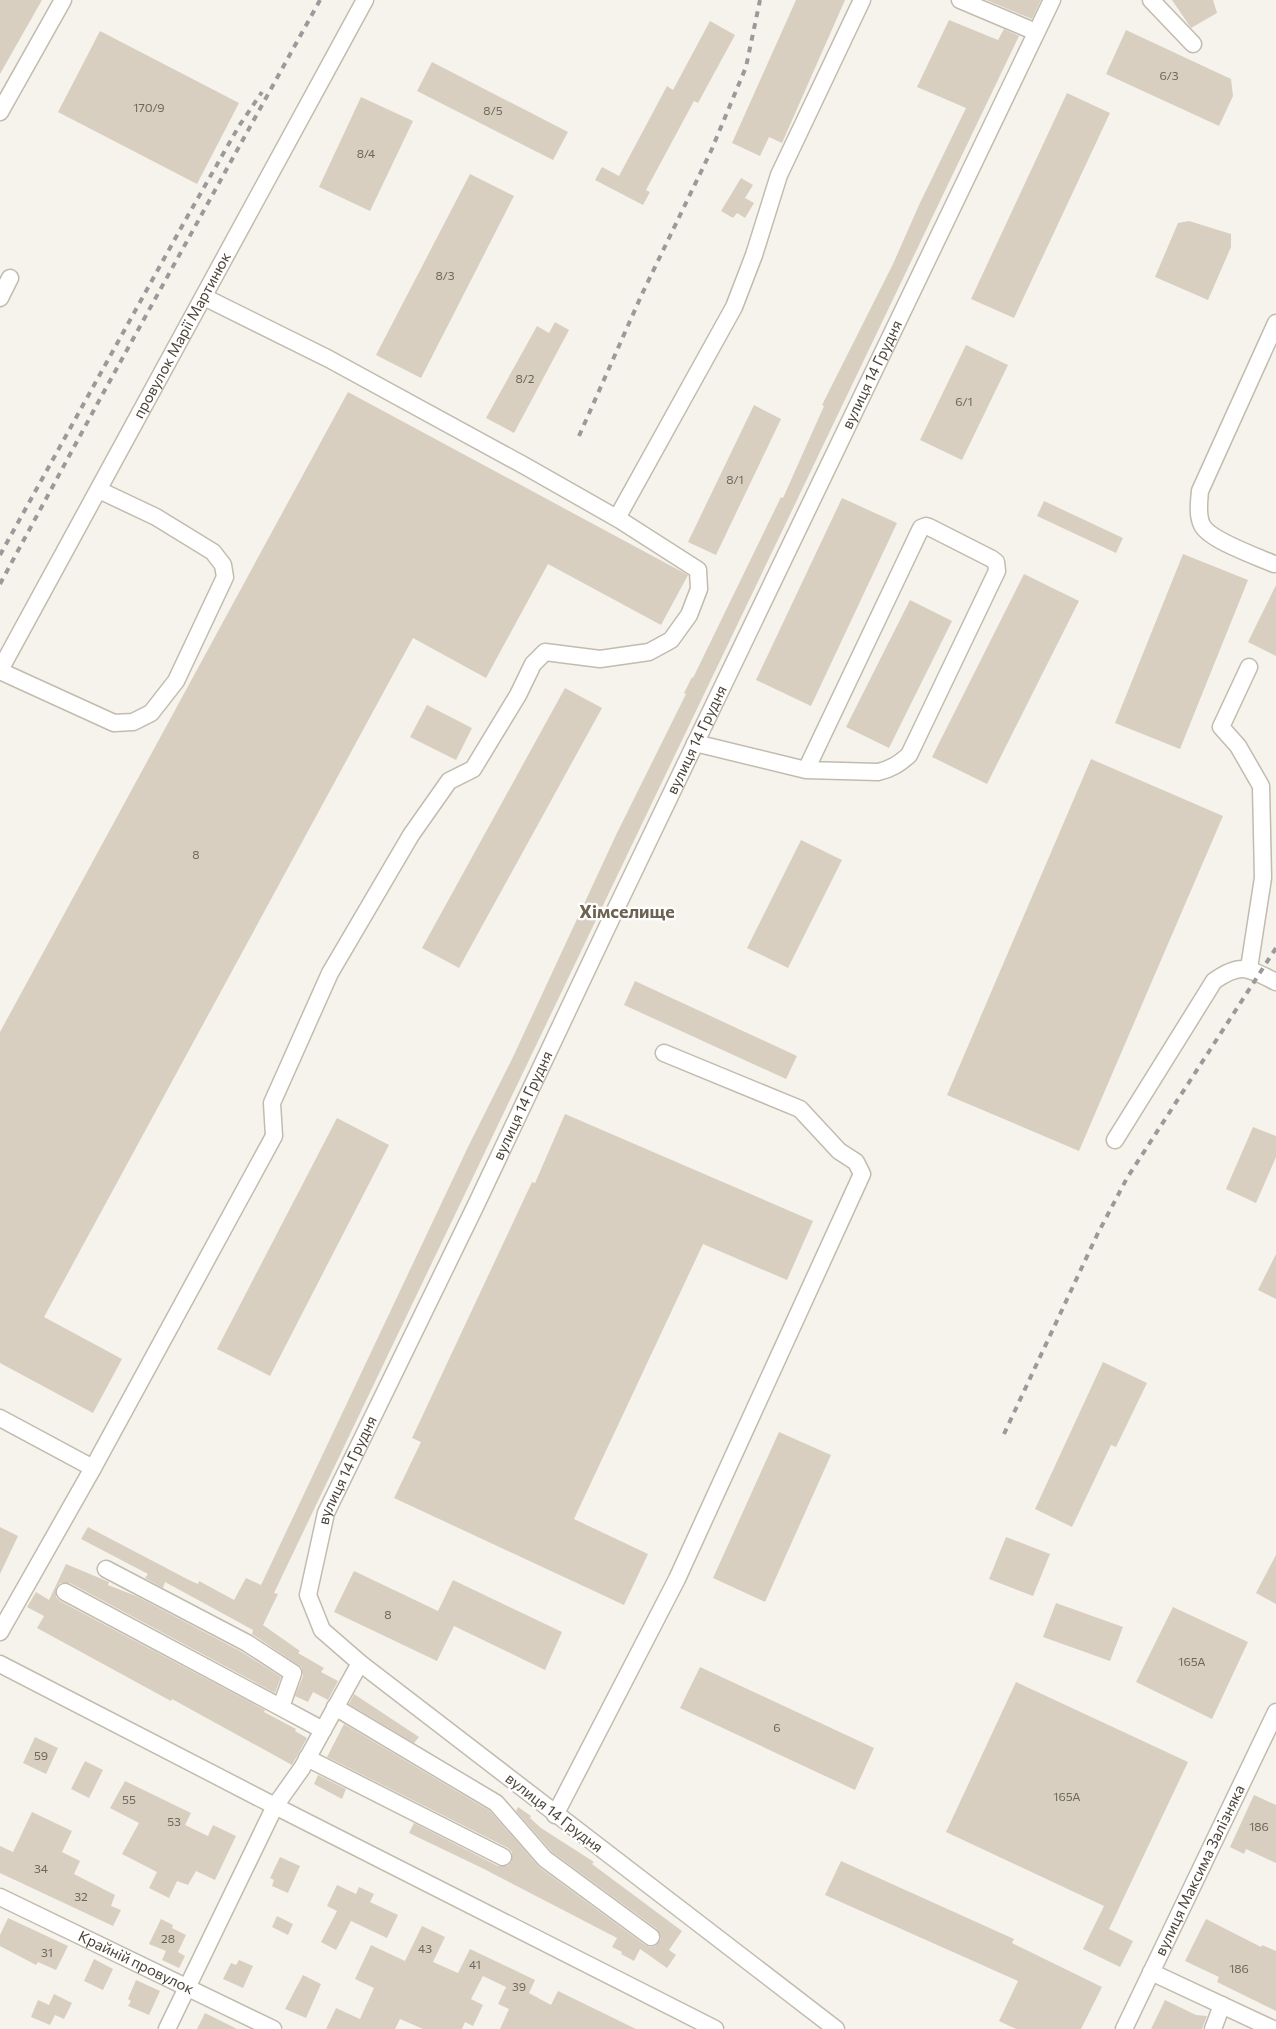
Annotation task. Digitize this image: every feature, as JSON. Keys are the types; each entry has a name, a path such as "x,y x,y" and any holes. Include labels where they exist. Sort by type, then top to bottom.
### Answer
{"street":[{"path":"0,112 63,0"},
{"name":"провулок Марії Мартинюк","path":"0,671 365,0"},
{"path":"617,518 734,307 754,254 779,175 862,0"},
{"path":"960,0 1036,32"},
{"name":"вулиця 14 Грудня","path":"836,2029 360,1663 322,1630 308,1595 326,1513 475,1207 695,743 1052,0"},
{"path":"1151,0 1193,44"},
{"path":"0,298 10,278"},
{"path":"0,1632 93,1468 274,1136 272,1103 330,973 422,820 449,781 473,768 518,695 533,664 546,652 600,659 649,652 670,640 688,615 699,589 698,570 617,518 526,466 329,359 204,298"},
{"path":"1274,564 1218,539 1202,527 1198,511 1200,491 1276,323"},
{"path":"0,671 114,723 133,722 151,713 176,681 225,577 223,565 213,552 194,539 156,517 99,490"},
{"path":"695,743 806,770 878,772 888,770 910,755 997,571 996,562 929,527 920,528 806,770"},
{"path":"1249,667 1221,727 1238,746 1260,786 1263,878 1249,968"},
{"path":"1115,1140 1214,981 1229,970 1249,968 1276,982"},
{"path":"556,1815 676,1579 862,1174 856,1162 839,1151 800,1109 664,1053"},
{"path":"0,1418 93,1468"},
{"path":"106,1569 246,1643 293,1673 281,1707"},
{"path":"65,1592 323,1730"},
{"path":"167,2029 275,1806 307,1758 360,1663"},
{"path":"0,1664 715,2029"},
{"path":"335,1707 496,1803 545,1859 651,1937"},
{"name":"вулиця Максима Залізняка","path":"1124,2029 1276,1712"},
{"path":"307,1758 503,1857"},
{"name":"Крайній провулок","path":"0,1897 273,2029"},
{"path":"1151,1972 1273,2029"},
{"path":"1214,2029 1222,2005"}],"building":[{"path":"0,0 42,0 0,74"},
{"path":"796,0 845,0 782,143 769,137 760,156 732,143"},
{"path":"986,0 1041,0 1032,19"},
{"path":"1172,0 1213,0 1217,13 1191,28"},
{"path":"949,20 998,40 1004,29 1019,36 274,1593 278,1594 263,1625 300,1651 298,1653 324,1668 321,1672 338,1681 328,1700 313,1692 308,1702 295,1696 303,1676 301,1667 252,1634 253,1630 165,1582 163,1588 145,1578 148,1574 81,1539 88,1527 189,1580 198,1584 199,1581 234,1600 246,1578 261,1585 468,1147 513,1057 616,835 686,694 684,693 781,497 783,498 824,406 822,405 893,264 966,108 917,87"},
{"path":"710,21 735,35 698,103 694,101 646,190 650,192 643,205 595,180 602,167 619,176 667,86 673,90"},
{"path":"1126,30 1231,79 1233,96 1219,126 1106,74"},
{"path":"100,31 239,103 197,184 58,112"},
{"path":"432,62 568,132 553,160 417,91"},
{"path":"1067,93 1110,113 1014,318 971,299"},
{"path":"361,97 413,121 370,211 319,187"},
{"path":"470,174 514,196 421,378 376,355"},
{"path":"741,178 753,185 745,198 754,203 745,218 737,213 733,218 721,211"},
{"path":"1189,221 1231,234 1231,247 1208,300 1155,277 1178,223"},
{"path":"555,322 569,330 514,433 486,418 537,326 549,333"},
{"path":"966,345 1008,365 962,460 920,440"},
{"path":"348,392 688,575 661,625 548,564 486,678 413,638 44,1317 122,1359 93,1413 0,1363 0,1032"},
{"path":"754,405 781,419 716,555 688,542"},
{"path":"842,498 897,523 811,706 756,680"},
{"path":"1044,501 1123,538 1116,553 1037,516"},
{"path":"1183,554 1248,580 1180,749 1115,723"},
{"path":"1024,574 1079,601 987,784 932,757"},
{"path":"1276,585 1276,656 1248,642"},
{"path":"910,600 952,621 889,748 846,727"},
{"path":"565,688 602,708 459,968 422,948"},
{"path":"427,705 472,728 456,760 410,737"},
{"path":"1091,759 1223,816 1079,1151 947,1095"},
{"path":"801,840 842,860 788,968 747,948"},
{"path":"635,981 797,1056 786,1079 624,1005"},
{"path":"565,1114 813,1221 787,1280 703,1244 574,1519 648,1554 624,1605 394,1498 421,1442 412,1438 532,1182 535,1183"},
{"path":"337,1118 389,1145 270,1376 217,1349"},
{"path":"1253,1127 1276,1136 1276,1157 1256,1203 1226,1189"},
{"path":"1276,1254 1276,1299 1258,1290"},
{"path":"1103,1362 1147,1383 1116,1447 1111,1445 1072,1527 1035,1509"},
{"path":"779,1432 831,1455 765,1602 713,1578"},
{"path":"0,1527 18,1536 0,1574"},
{"path":"1006,1537 1050,1554 1033,1596 989,1579"},
{"path":"1276,1555 1276,1604 1256,1593"},
{"path":"66,1564 109,1582 108,1585 136,1596 242,1652 281,1677 275,1693 70,1583 60,1583 56,1588 56,1597 60,1601 265,1710 264,1712 296,1729 295,1731 307,1738 292,1765 37,1628 44,1616 27,1607 36,1592 49,1600"},
{"path":"354,1571 438,1611 453,1580 562,1632 545,1670 454,1626 437,1661 334,1612"},
{"path":"1056,1603 1123,1627 1110,1661 1043,1637"},
{"path":"1173,1607 1248,1642 1212,1719 1136,1682"},
{"path":"700,1667 874,1748 855,1790 680,1708"},
{"path":"1016,1682 1188,1762 1109,1929 1133,1941 1120,1967 1083,1949 1104,1906 946,1832"},
{"path":"354,1694 419,1737 414,1743 349,1704"},
{"path":"344,1724 490,1811 539,1867 645,1945 655,1946 661,1939 657,1929 552,1852 516,1811 518,1807 531,1816 530,1818 541,1828 594,1862 592,1864 682,1931 669,1950 676,1955 667,1968 640,1949 634,1961 612,1947 617,1938 482,1868 409,1833 414,1823 498,1866 508,1866 512,1861 512,1852 508,1848 327,1757"},
{"path":"35,1737 58,1748 46,1774 23,1763"},
{"path":"85,1761 103,1770 89,1798 71,1789"},
{"path":"318,1775 346,1789 342,1799 314,1784"},
{"path":"125,1781 191,1813 185,1825 208,1836 213,1825 236,1836 215,1880 196,1871 188,1885 177,1881 169,1898 149,1888 157,1872 122,1854 139,1823 110,1808"},
{"path":"1254,1795 1276,1805 1276,1863 1246,1849 1244,1854 1230,1847"},
{"path":"32,1812 72,1831 62,1852 80,1861 74,1874 115,1895 111,1906 121,1910 113,1926 0,1873 0,1846 13,1852"},
{"path":"280,1857 300,1866 288,1893 272,1886 274,1880 270,1878"},
{"path":"841,1861 1014,1939 1012,1943 1102,1987 1081,2029 1016,2029 999,2021 1018,1981 825,1895"},
{"path":"337,1885 356,1894 359,1887 374,1894 370,1902 398,1915 387,1938 351,1921 336,1950 321,1942 337,1911 327,1906"},
{"path":"277,1916 293,1924 288,1935 272,1927"},
{"path":"8,1918 68,1946 56,1970 38,1962 36,1965 0,1946 0,1935"},
{"path":"161,1919 173,1925 172,1928 186,1935 178,1952 185,1956 179,1968 162,1960 166,1951 149,1944"},
{"path":"1206,1919 1261,1947 1262,1945 1276,1951 1276,2011 1217,1982 1219,1977 1185,1961"},
{"path":"422,1926 445,1937 433,1962 458,1973 470,1949 535,1980 529,1993 551,2005 558,1991 636,2029 500,2029 509,2009 498,2004 506,1987 483,1976 471,1999 483,2005 473,2026 465,2022 462,2029 423,2029 400,2019 395,2029 326,2029 336,2008 360,2019 374,1988 355,1979 371,1945 405,1961"},
{"path":"94,1959 113,1969 103,1990 84,1981"},
{"path":"239,1960 253,1966 243,1988 223,1979 231,1963 236,1965"},
{"path":"303,1975 321,1984 306,2018 285,2009"},
{"path":"136,1980 160,1991 149,2015 128,2006 131,2001 128,1999"},
{"path":"54,1994 72,2003 64,2019 55,2015 50,2025 31,2017 38,2000 49,2005"},
{"path":"1165,2000 1196,2015 1207,2016 1202,2029 1151,2029"},
{"path":"205,2013 237,2029 197,2029"}],"railway":[{"path":"0,584 320,0"},
{"path":"579,436 642,294 711,151 746,67 760,0"},
{"path":"0,555 186,219 239,126 262,92"},
{"path":"1004,1434 1097,1235 1127,1178 1276,948"}],"district":[{"name":"Хімселище","path":"627,912"}]}
